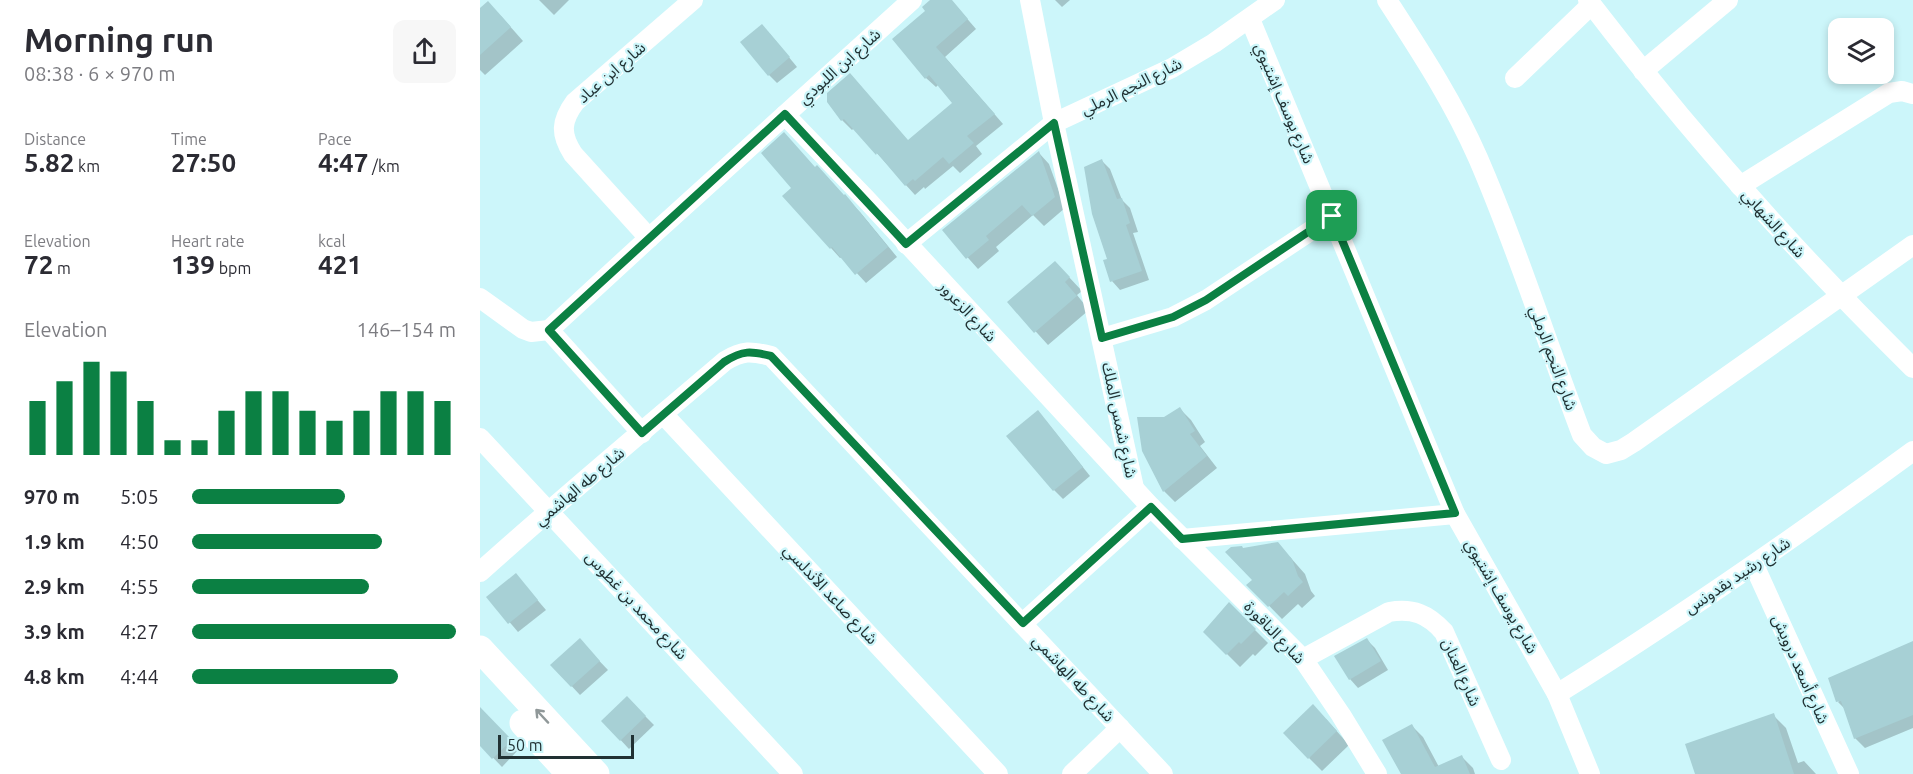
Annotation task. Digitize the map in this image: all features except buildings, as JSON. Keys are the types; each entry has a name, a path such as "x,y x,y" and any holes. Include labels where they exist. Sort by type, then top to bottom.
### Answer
{"street":[{"name":"شارع ابن عباد","path":"649,238 569,148 563,127 566,115 575,102 693,0"},
{"name":"شارع ابن اللبودي","path":"549,330 912,0"},
{"name":"شارع شمس الملك","path":"1030,0 1054,123 1134,488"},
{"name":"شارع النجم الرملي","path":"906,244 1054,123 1172,68 1250,19 1275,0"},
{"name":"شارع النجم الرملي","path":"1387,0 1434,72 1477,157 1517,256 1582,435 1593,447 1606,454 1621,450 1634,442 1913,245"},
{"path":"1643,71 1728,0"},
{"name":"شارع الشهابي","path":"1589,2 1643,71 1740,186 1841,297 1913,368"},
{"path":"1515,78 1589,2"},
{"name":"شارع يوسف إشتيوي","path":"1250,19 1455,513 1557,694 1590,774"},
{"path":"1740,186 1889,93 1902,91 1913,94"},
{"name":"شارع الزعرور","path":"785,114 1151,507"},
{"path":"1102,338 1173,317 1206,300 1332,216"},
{"path":"480,298 523,329 531,332 549,330 642,433"},
{"name":"شارع طه الهاشمي","path":"480,572 549,510 724,362 736,355 752,351 771,356 1163,774"},
{"name":"شارع صاعد الأندلسي","path":"663,414 998,774"},
{"name":"شارع محمد بن غطوس","path":"480,438 793,774"},
{"name":"شارع رشيد بقدونس","path":"1557,694 1754,565 1913,451"},
{"path":"1023,623 1151,507"},
{"name":"شارع الناقورة","path":"1151,507 1303,659 1377,774"},
{"path":"1182,539 1455,513"},
{"name":"شارع أسعد درويش","path":"1754,565 1849,774"},
{"name":"شارع العنان","path":"1303,659 1389,612 1404,610 1421,613 1434,621 1444,632 1501,760"},
{"path":"480,649 596,774"},
{"path":"480,675 570,774"},
{"path":"1072,774 1120,728"}],"route":[{"path":"785,114 906,244 1054,123 1102,338 1173,317 1206,300 1332,216 1455,513 1182,539 1151,507 1023,623 771,356 752,351 736,355 724,362 642,433 549,330 785,114"}]}
